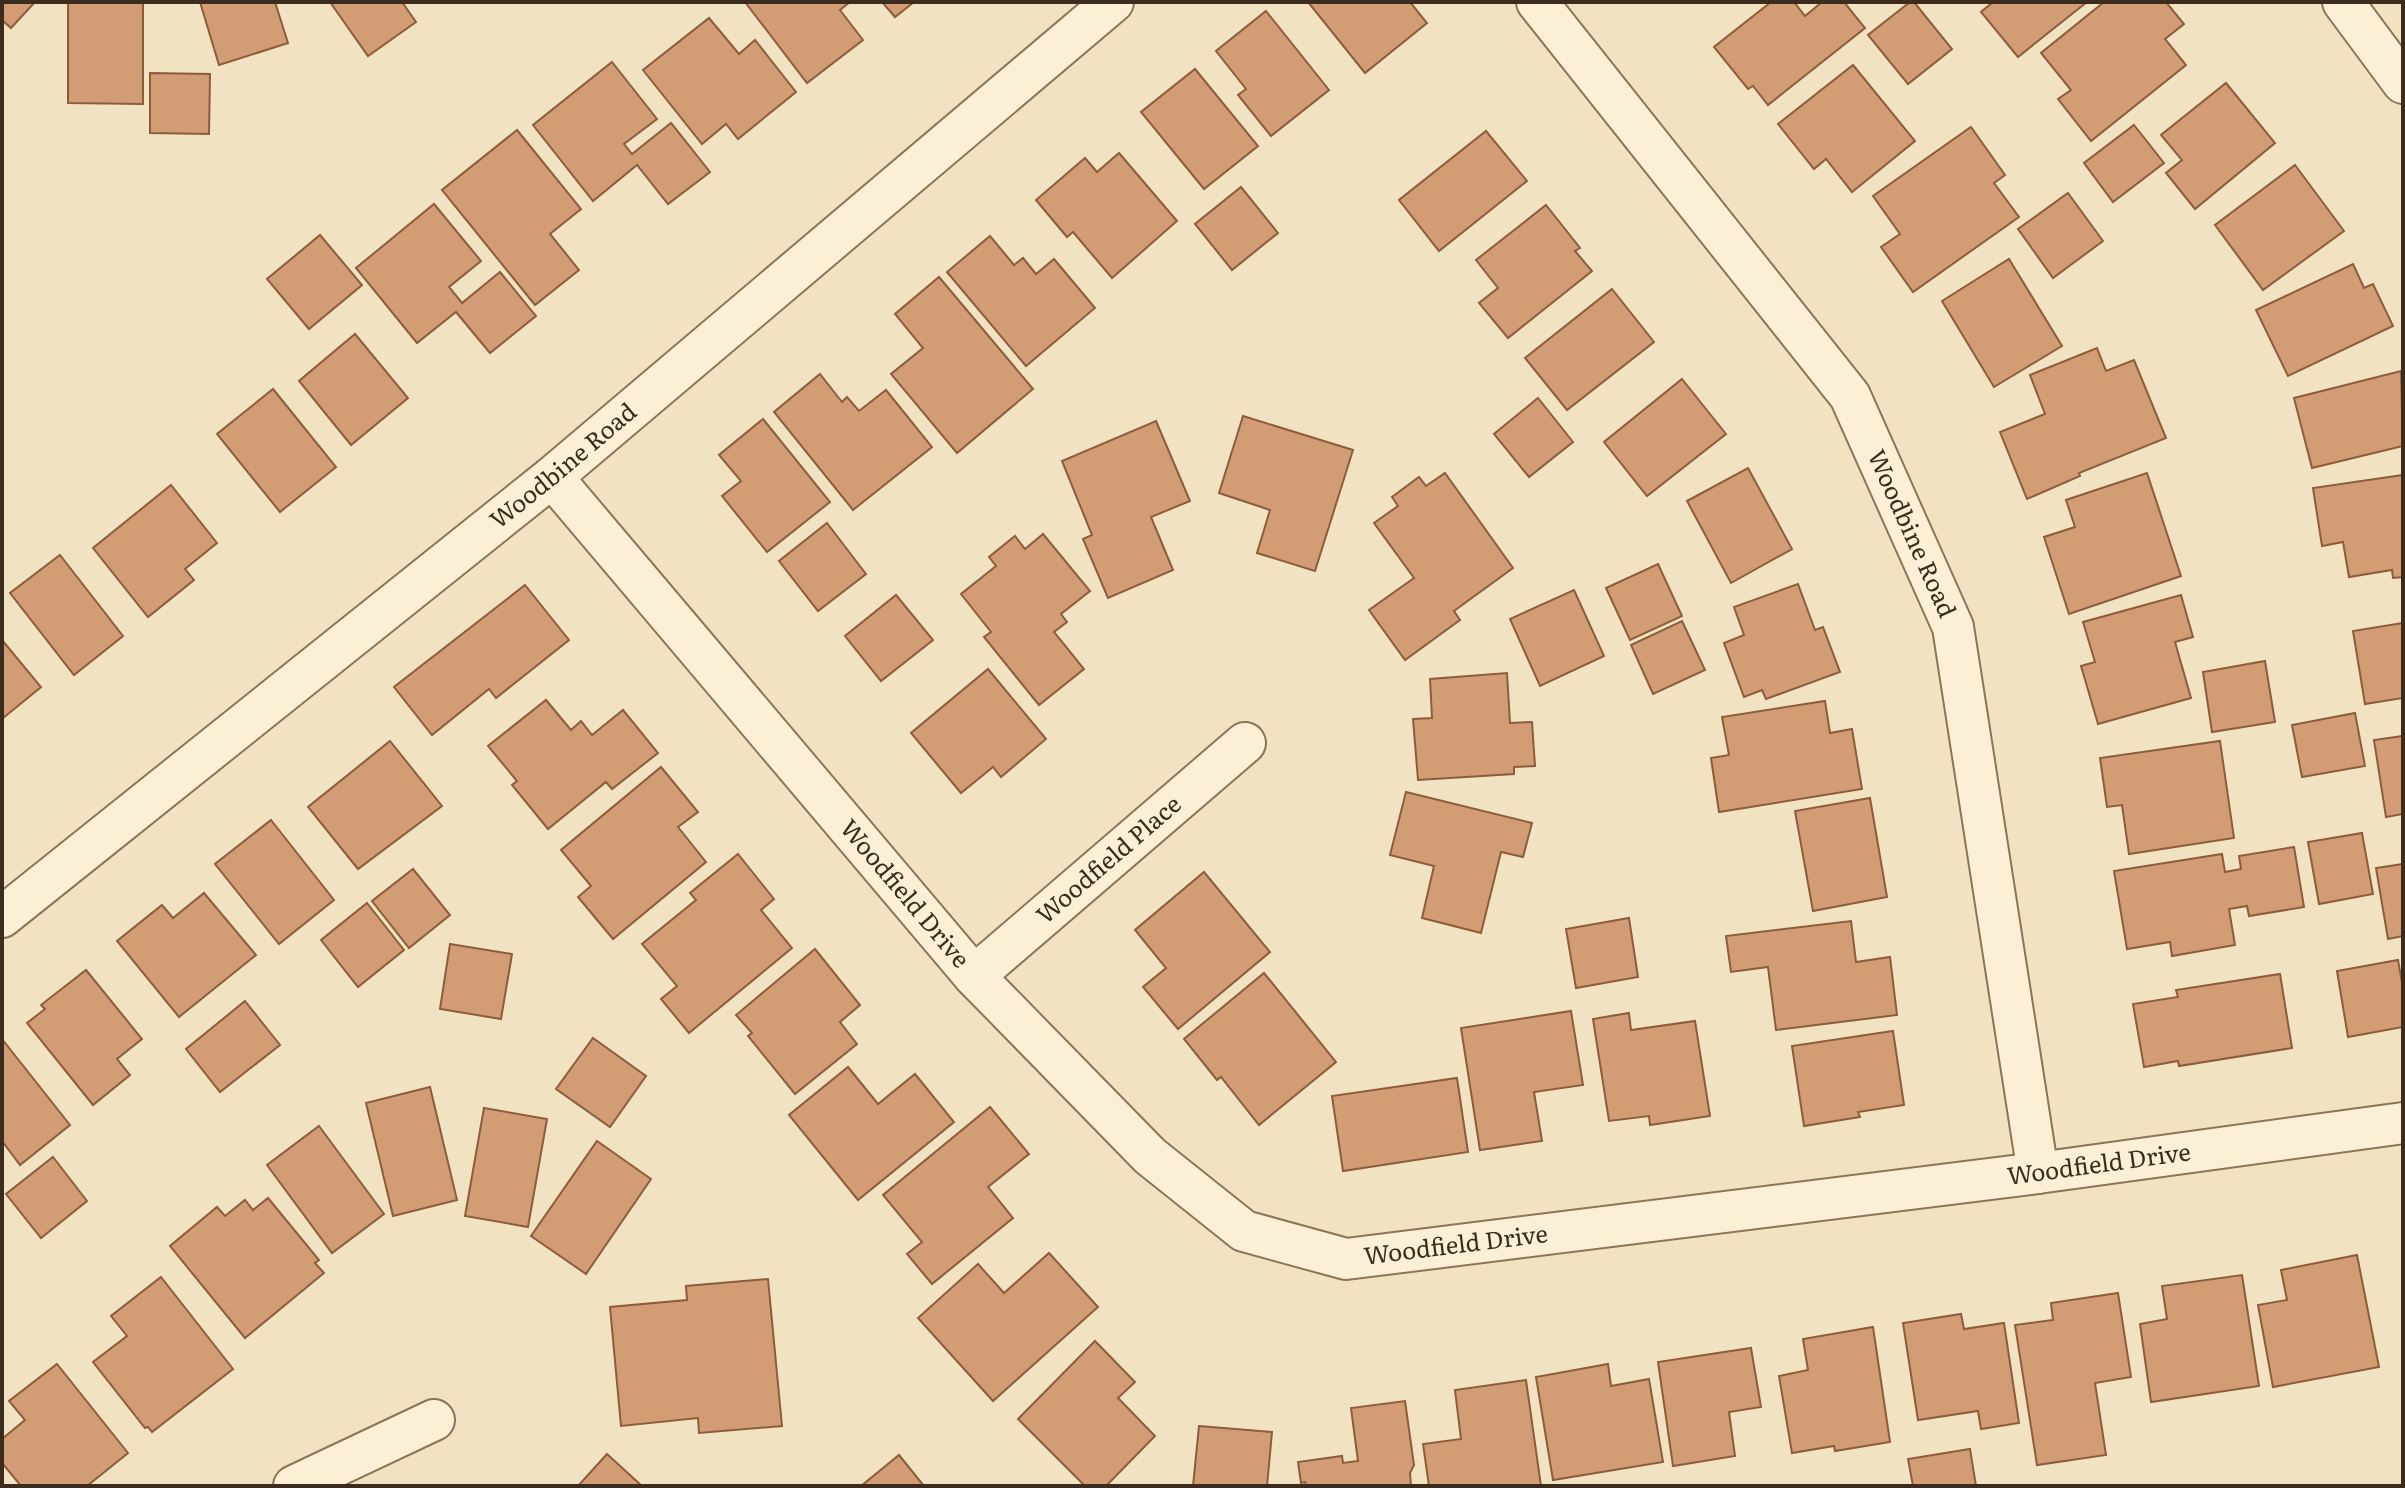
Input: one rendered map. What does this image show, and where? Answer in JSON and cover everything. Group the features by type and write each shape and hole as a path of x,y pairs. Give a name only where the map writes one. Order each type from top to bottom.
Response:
{"street":[{"name":"Woodbine Road","path":"2,917 552,477 1113,2"},
{"name":"Woodbine Road","path":"1537,2 1850,396 1953,627 2038,1173"},
{"path":"2343,2 2403,83"},
{"name":"Woodfield Drive","path":"552,477 974,976 1150,1156 1244,1231 1346,1259 2038,1173 2403,1123"},
{"name":"Woodfield Place","path":"974,976 1245,743"},
{"path":"294,1486 434,1420"}],"building":[{"path":"2,2 35,2 11,28 2,20"},
{"path":"68,2 143,2 143,104 68,103"},
{"path":"200,2 275,2 288,43 219,65"},
{"path":"330,2 402,2 416,22 368,56"},
{"path":"745,2 850,2 840,10 863,40 807,83"},
{"path":"882,2 914,2 895,17"},
{"path":"1308,2 1410,2 1427,23 1365,73"},
{"path":"1771,2 1794,2 1805,16 1822,2 1844,2 1865,28 1768,105 1753,86 1748,89 1714,47"},
{"path":"1914,2 1952,49 1908,84 1868,35"},
{"path":"1993,2 2087,2 2018,57 1981,12"},
{"path":"2104,2 2166,2 2184,24 2165,39 2186,65 2091,141 2058,99 2071,90 2041,53"},
{"path":"1266,11 1329,90 1271,136 1238,95 1246,89 1216,51"},
{"path":"709,18 739,54 755,40 796,92 738,139 726,124 702,144 643,70"},
{"path":"612,62 657,119 624,144 632,154 671,123 710,172 668,204 637,165 593,201 533,125"},
{"path":"1853,65 1915,141 1852,192 1826,159 1814,169 1778,124"},
{"path":"1195,69 1258,146 1204,189 1141,112"},
{"path":"150,73 210,74 209,134 150,133"},
{"path":"2226,83 2275,143 2195,209 2166,173 2182,160 2161,135"},
{"path":"2134,125 2164,163 2113,202 2084,163"},
{"path":"1971,127 2005,175 1994,183 2019,217 1913,292 1881,247 1900,234 1873,196"},
{"path":"517,130 581,209 550,234 579,270 535,305 442,190"},
{"path":"1486,131 1527,181 1439,251 1399,200"},
{"path":"1119,153 1177,221 1112,278 1073,232 1067,237 1036,200 1085,158 1097,172"},
{"path":"2295,165 2344,231 2263,290 2215,225"},
{"path":"1241,187 1278,233 1232,270 1195,224"},
{"path":"2068,193 2103,241 2053,278 2018,229"},
{"path":"434,204 481,261 449,287 462,303 500,272 536,316 490,353 456,312 417,343 356,268"},
{"path":"1546,205 1580,248 1575,251 1592,271 1508,338 1479,303 1498,288 1476,260"},
{"path":"320,235 362,285 309,329 267,279"},
{"path":"990,236 1014,265 1023,258 1036,274 1054,259 1095,308 1026,366 947,272"},
{"path":"2009,259 2062,346 1994,387 1942,301"},
{"path":"2353,264 2364,288 2373,284 2393,326 2288,376 2256,310"},
{"path":"939,277 1033,389 957,453 891,374 923,348 895,314"},
{"path":"1612,289 1654,342 1567,410 1525,358"},
{"path":"355,334 408,398 351,445 299,381"},
{"path":"2097,348 2106,371 2134,360 2166,438 2079,473 2080,476 2027,499 2000,432 2045,414 2030,375"},
{"path":"2401,371 2403,446 2312,468 2294,398"},
{"path":"820,374 842,402 847,397 859,411 886,390 932,447 853,510 774,412"},
{"path":"1682,379 1726,434 1647,496 1604,442"},
{"path":"273,389 336,467 280,512 217,434"},
{"path":"1538,398 1573,442 1529,477 1494,434"},
{"path":"1243,416 1353,450 1315,571 1257,553 1270,510 1219,493"},
{"path":"763,419 830,502 767,552 722,496 741,481 719,455"},
{"path":"1156,421 1190,501 1151,517 1173,570 1108,598 1083,539 1092,535 1062,461"},
{"path":"1748,468 1792,549 1731,583 1687,501"},
{"path":"1445,473 1513,568 1454,611 1460,620 1405,660 1369,610 1414,578 1374,523 1398,506 1392,497 1419,477 1426,486"},
{"path":"2147,473 2181,576 2069,614 2044,537 2075,527 2066,500"},
{"path":"2403,475 2403,577 2393,578 2392,570 2349,577 2343,542 2322,546 2313,488"},
{"path":"171,485 217,543 185,569 194,580 148,617 93,548"},
{"path":"827,523 866,574 818,611 779,561"},
{"path":"1043,534 1090,591 1061,614 1067,622 1054,632 1084,669 1039,705 984,637 991,632 961,594 996,566 989,557 1015,536 1025,549"},
{"path":"60,555 123,636 74,675 10,593"},
{"path":"1658,564 1682,616 1630,640 1606,588"},
{"path":"1798,584 1815,630 1823,627 1840,672 1766,699 1762,690 1744,697 1724,643 1744,635 1734,607"},
{"path":"525,585 569,640 496,698 489,689 432,735 394,687"},
{"path":"1574,590 1604,656 1540,686 1510,619"},
{"path":"896,595 933,640 881,681 845,636"},
{"path":"2181,595 2193,637 2175,642 2191,698 2098,724 2081,666 2095,662 2083,622"},
{"path":"1682,621 1705,670 1653,694 1631,645"},
{"path":"2403,623 2403,698 2365,704 2353,631"},
{"path":"2,640 41,687 2,719"},
{"path":"2265,661 2275,722 2212,732 2203,672"},
{"path":"988,669 1046,739 1001,777 993,767 961,793 911,733"},
{"path":"1507,673 1510,723 1532,722 1535,766 1514,767 1514,774 1418,780 1413,719 1432,718 1430,679"},
{"path":"546,700 571,730 581,721 592,735 623,710 658,753 612,789 606,782 548,829 512,785 517,781 488,746"},
{"path":"1825,701 1830,733 1852,729 1862,789 1719,812 1711,758 1729,755 1722,717"},
{"path":"2355,713 2365,766 2302,777 2292,725"},
{"path":"2403,736 2403,814 2386,817 2374,740"},
{"path":"390,741 442,806 358,869 308,807"},
{"path":"2220,741 2234,838 2129,854 2122,805 2107,807 2100,758"},
{"path":"661,767 698,812 678,827 706,862 613,939 578,897 591,886 561,850"},
{"path":"1406,792 1532,823 1523,857 1501,852 1481,933 1422,918 1434,866 1390,855"},
{"path":"1870,798 1887,897 1813,911 1795,811"},
{"path":"271,820 334,900 279,944 215,864"},
{"path":"2362,833 2373,894 2319,904 2308,842"},
{"path":"2294,847 2304,907 2249,916 2247,906 2229,909 2235,945 2172,956 2170,942 2127,949 2114,871 2222,854 2225,872 2241,869 2239,856"},
{"path":"738,854 774,899 761,910 792,948 689,1033 661,999 677,986 642,944 696,900 690,893"},
{"path":"2403,864 2403,936 2388,939 2376,868"},
{"path":"413,869 450,915 409,948 372,901"},
{"path":"1204,872 1270,952 1178,1029 1143,987 1166,968 1135,930"},
{"path":"204,893 256,955 179,1017 117,941 162,905 173,918"},
{"path":"367,903 404,950 358,987 321,940"},
{"path":"1629,918 1638,977 1576,988 1566,929"},
{"path":"1851,921 1856,962 1890,957 1897,1015 1776,1030 1768,967 1731,972 1726,936"},
{"path":"450,944 512,954 501,1019 440,1009"},
{"path":"815,949 860,1005 840,1022 857,1044 795,1094 748,1036 752,1033 736,1015"},
{"path":"2398,960 2403,988 2403,1027 2348,1037 2337,971"},
{"path":"86,970 142,1039 117,1059 130,1075 93,1105 27,1023 45,1009 41,1005"},
{"path":"1264,973 1336,1062 1259,1125 1221,1077 1217,1080 1184,1039"},
{"path":"2280,974 2292,1048 2179,1066 2178,1061 2144,1067 2133,1004 2178,997 2176,990"},
{"path":"245,1001 280,1045 220,1092 186,1049"},
{"path":"1571,1011 1583,1085 1534,1092 1542,1141 1480,1150 1461,1028"},
{"path":"1629,1013 1631,1030 1695,1021 1710,1116 1650,1125 1649,1116 1609,1121 1593,1019"},
{"path":"1893,1031 1904,1105 1858,1112 1860,1117 1804,1126 1792,1046"},
{"path":"593,1038 646,1076 610,1127 556,1089"},
{"path":"2,1039 70,1125 20,1165 2,1141"},
{"path":"848,1067 878,1104 915,1074 954,1122 858,1200 789,1115"},
{"path":"1457,1078 1468,1152 1343,1171 1332,1096"},
{"path":"430,1087 457,1200 393,1216 366,1103"},
{"path":"990,1107 1029,1154 988,1187 1013,1218 932,1284 907,1254 922,1242 883,1195"},
{"path":"484,1108 547,1119 528,1227 465,1216"},
{"path":"319,1126 384,1214 332,1253 267,1165"},
{"path":"597,1141 651,1179 586,1274 531,1236"},
{"path":"53,1157 87,1201 41,1238 6,1194"},
{"path":"268,1198 319,1260 315,1263 324,1273 245,1338 170,1246 217,1207 225,1216 245,1200 253,1210"},
{"path":"1049,1253 1098,1307 993,1401 918,1318 978,1264 1004,1293"},
{"path":"2357,1255 2379,1367 2273,1387 2258,1305 2287,1300 2281,1270"},
{"path":"2242,1275 2259,1386 2151,1402 2140,1324 2167,1319 2162,1286"},
{"path":"161,1277 233,1369 152,1432 145,1428 93,1362 127,1336 111,1316"},
{"path":"768,1279 782,1426 699,1433 698,1418 621,1426 610,1307 687,1300 686,1286"},
{"path":"2118,1293 2131,1377 2095,1383 2106,1455 2037,1465 2015,1325 2053,1320 2051,1303"},
{"path":"1961,1314 1964,1329 2004,1323 2019,1423 1981,1429 1978,1411 1918,1420 1903,1323"},
{"path":"1873,1327 1890,1442 1835,1451 1834,1446 1792,1453 1779,1376 1808,1370 1803,1339"},
{"path":"1095,1341 1135,1382 1118,1398 1155,1436 1106,1486 1085,1486 1018,1419"},
{"path":"1751,1348 1761,1407 1729,1412 1735,1456 1673,1466 1658,1362"},
{"path":"57,1364 128,1453 87,1486 21,1486 2,1463 2,1439 25,1420 9,1401"},
{"path":"1608,1364 1611,1386 1649,1379 1663,1462 1553,1480 1536,1377"},
{"path":"1526,1380 1541,1486 1429,1486 1423,1444 1461,1439 1455,1390"},
{"path":"1405,1401 1414,1465 1410,1473 1411,1486 1306,1486 1305,1482 1301,1483 1298,1462 1342,1456 1343,1463 1358,1461 1351,1408"},
{"path":"1199,1426 1272,1432 1267,1486 1193,1486"},
{"path":"1970,1449 1976,1486 1913,1486 1908,1459"},
{"path":"607,1454 642,1486 578,1486"},
{"path":"899,1455 924,1486 861,1486"}]}
